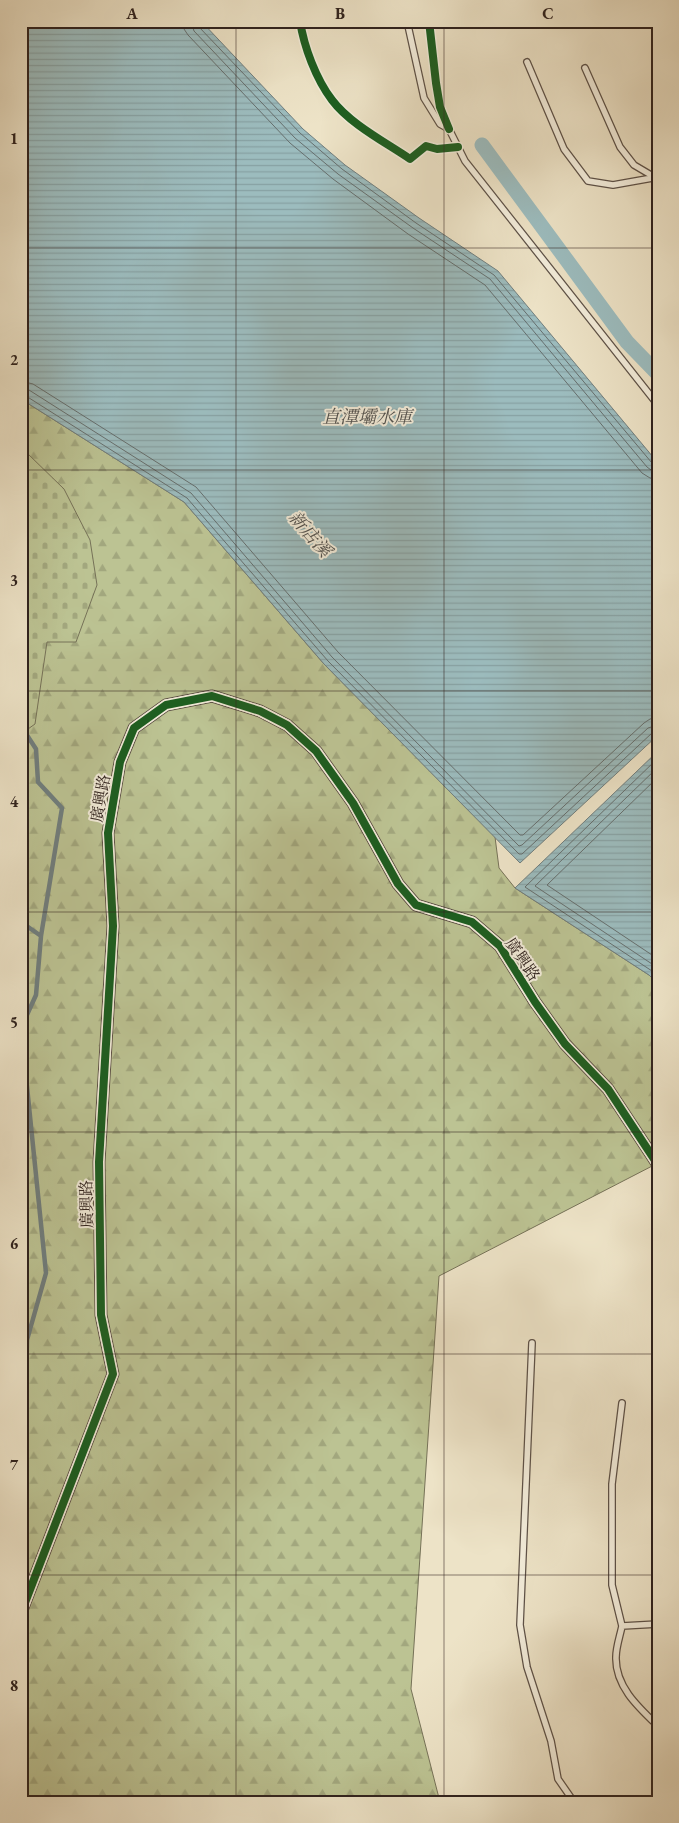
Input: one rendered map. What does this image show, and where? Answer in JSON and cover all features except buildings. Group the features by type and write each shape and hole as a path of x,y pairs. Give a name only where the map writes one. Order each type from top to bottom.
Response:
{"street":[{"name":"廣興路","path":"21,1613 113,1374 101,1315 99,1162 113,926 108,833 120,762 134,728 166,705 212,696 260,711 287,726 316,751 353,803 398,884 416,905 472,922 500,946 535,1002 560,1037 608,1089 658,1165"}],"lane":[{"path":"407,21 424,98 440,124 449,129 465,161 658,405"},
{"path":"527,62 564,149 588,181 613,185 657,177"},
{"path":"585,68 620,147 634,165 657,177"},
{"path":"532,1343 520,1625 527,1668 551,1741 558,1779 574,1802"},
{"path":"622,1403 612,1484 612,1586 622,1626 616,1657 619,1678 634,1704 658,1726"},
{"path":"622,1626 658,1624"}],"green space":[{"path":"21,399 184,502 324,664 495,837 499,868 515,888 649,975 658,984 658,1163 439,1276 411,1689 440,1802 21,1802"},
{"path":"26,452 64,489 90,540 97,585 76,642 47,642 35,724 21,734 21,455"}],"water":[{"name":"直潭壩水庫","path":"21,21 201,21 303,129 345,165 498,271 658,463 658,735 520,863 324,664 184,502 21,399"},
{"path":"658,751 658,984 649,975 515,888"}],"waterway":[{"path":"482,145 627,342 658,374"},
{"path":"21,726 36,749 38,782 62,808 41,936 36,995 21,1028 46,1273 27,1340 24,1505 21,1509"},
{"path":"21,922 41,936"}],"cycle path":[{"path":"300,21 308,52 326,92 339,109 358,125 410,159 426,146 437,149 458,147"},
{"path":"429,21 440,107 449,129"},
{"path":"21,1613 113,1374 101,1315 99,1162 113,926 108,833 120,762 134,728 166,705 212,696 260,711 287,725 316,751 353,803 398,884 416,905 472,922 500,946 535,1002 565,1044 608,1089 658,1165"}],"water label":[{"name":"新店溪","path":"310,534"}]}
